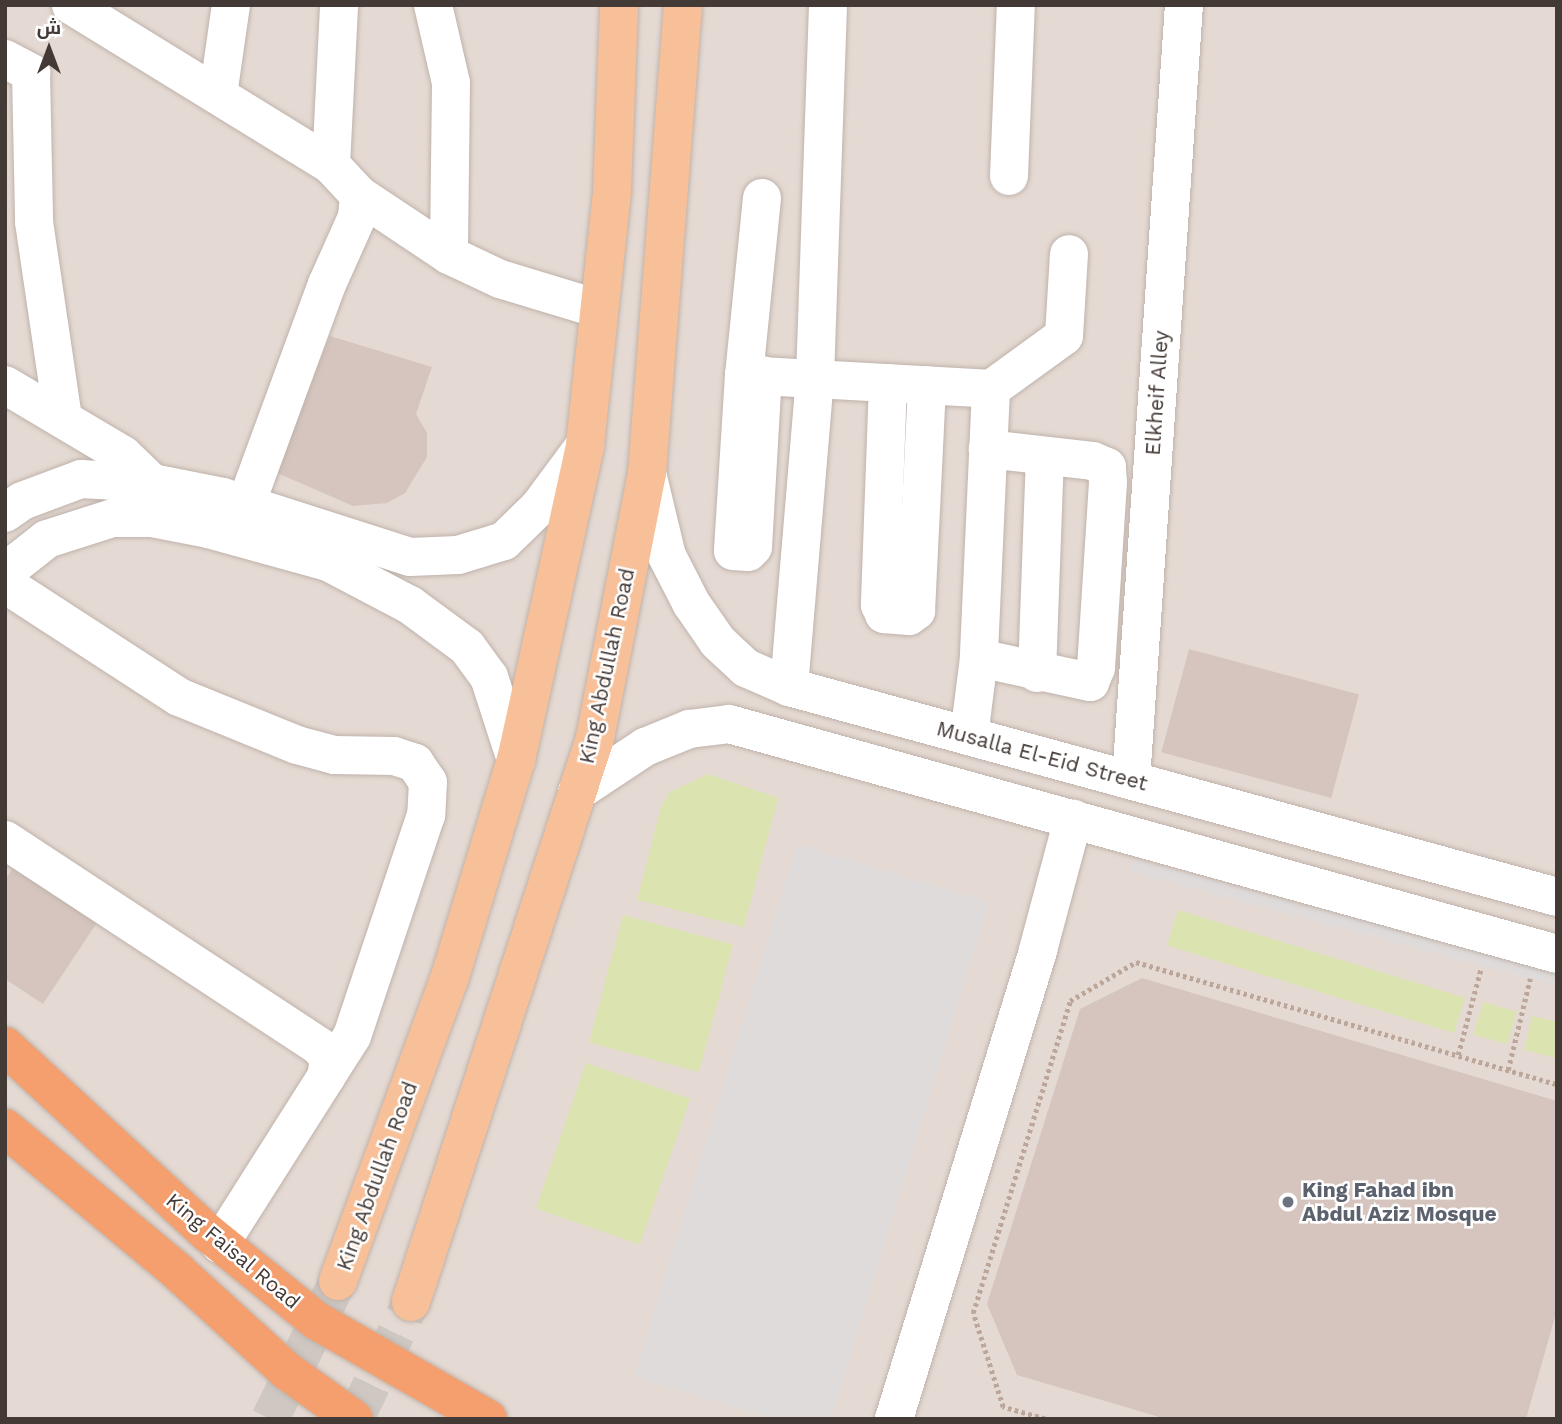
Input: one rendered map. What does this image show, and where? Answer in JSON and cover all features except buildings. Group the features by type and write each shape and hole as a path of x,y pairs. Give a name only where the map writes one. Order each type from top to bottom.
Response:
{"highway":[{"name":"King Faisal Road","path":"5,1046 220,1244 317,1321 488,1419"},
{"path":"5,1128 177,1271 286,1371 354,1419"}],"main road":[{"name":"King Abdullah Road","path":"338,1280 449,980 516,760 585,445 612,191 619,5"},
{"name":"King Abdullah Road","path":"411,1302 595,738 647,473 683,5"}],"street":[{"path":"218,96 231,5"},
{"path":"331,165 339,5"},
{"path":"433,5 451,83 449,255"},
{"path":"789,687 816,378 828,5"},
{"path":"1009,176 1016,5"},
{"path":"1165,5 1184,6"},
{"path":"74,6 331,165 359,195 449,255 500,279 599,309"},
{"name":"Elkheif Alley","path":"1130,780 1184,6"},
{"path":"5,59 31,73 34,222 63,419"},
{"path":"246,504 327,284 357,217 359,195"},
{"path":"762,198 753,375 991,389 1050,350 1064,336 1069,254"},
{"path":"5,240 39,257"},
{"path":"888,383 880,605 884,614 909,615 916,611 927,385"},
{"path":"5,385 123,455 152,483"},
{"path":"969,736 979,658 991,389"},
{"path":"5,513 22,500 81,479 152,483 246,504 411,557 458,555 503,541 539,507 585,445"},
{"path":"979,658 1037,673 1090,682 1096,668 1108,483 1107,467 988,449"},
{"path":"1037,673 1045,456"},
{"name":"Musalla El-Eid Street","path":"647,473 667,556 691,603 718,642 746,668 789,687 1557,897"},
{"path":"5,572 47,539 113,518 152,518 208,529 328,562 410,605 467,647 489,677 516,760"},
{"path":"5,584 179,697 297,745 335,755 394,756 415,764 428,782 426,815 352,1036 220,1244"},
{"path":"825,751 803,737 800,718 804,710 820,700 845,702"},
{"path":"577,792 645,747 689,729 729,724 1547,951"},
{"path":"894,1419 1034,963 1073,818"},
{"path":"5,840 320,1047 329,1059 326,1077"}],"path":[{"path":"1458,1055 1490,936"},
{"path":"1508,1070 1547,951"},
{"path":"1041,1418 1003,1407 972,1314 1070,1001 1136,962 1557,1084"}],"shaded area":[{"path":"5,5 1557,5 1557,1419 5,1419"},
{"path":"797,844 989,902 831,1419 774,1419 634,1377"},
{"path":"1133,859 1557,973 1554,985 1130,872"}],"green space":[{"path":"708,774 778,798 744,927 637,900 661,807 670,792"},
{"path":"1178,910 1465,998 1454,1033 1167,945"},
{"path":"623,915 733,945 699,1072 589,1043"},
{"path":"1483,1002 1517,1012 1507,1044 1474,1035"},
{"path":"1532,1016 1557,1022 1557,1058 1524,1050"},
{"path":"586,1063 690,1099 640,1244 536,1209"}],"tunnel":[{"path":"270,1419 338,1281"},
{"path":"355,1419 411,1302"}],"place":[{"name":"King Fahad ibn Abdul Aziz Mosque","path":"1288,1202"}]}
